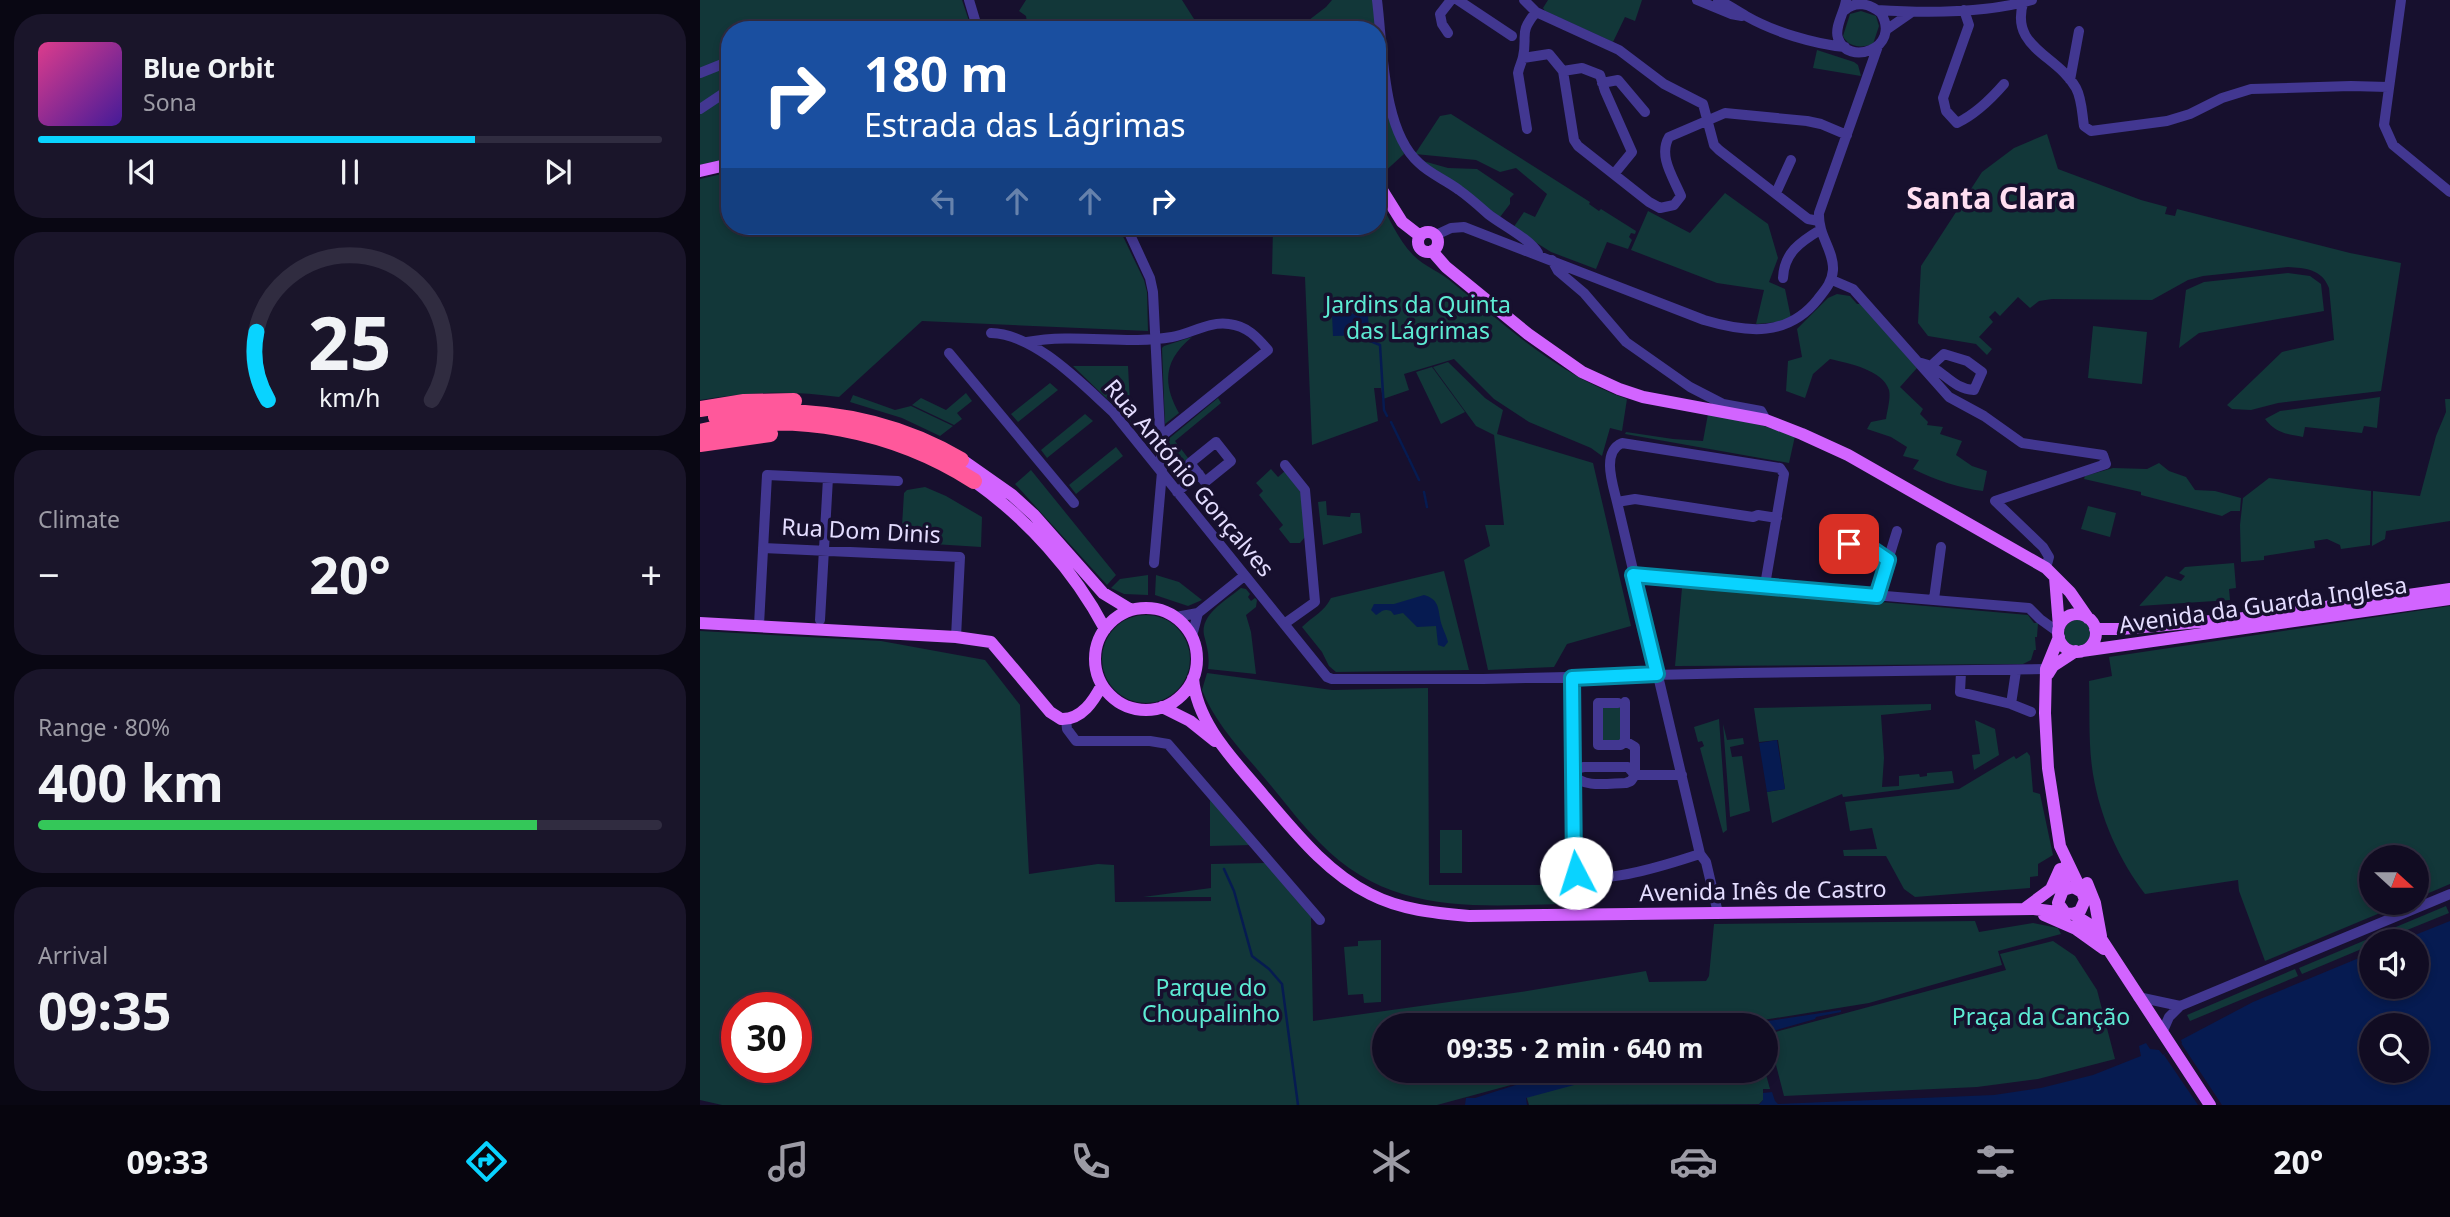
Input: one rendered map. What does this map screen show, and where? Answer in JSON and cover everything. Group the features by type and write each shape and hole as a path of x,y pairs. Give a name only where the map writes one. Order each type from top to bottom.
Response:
{"highway":[{"path":"700,409 770,400 834,405 900,422 937,447"},
{"path":"700,421 770,411 855,419 897,430 965,462"},
{"path":"700,432 770,423 830,427 876,436 916,450 943,462 974,481"},
{"path":"700,444 761,434 829,438 890,452 974,481"}],"main road":[{"path":"700,171 721,166"},
{"path":"1386,196 1402,222 1420,236"},
{"path":"1420,236 1429,232 1436,235 1438,244 1433,251"},
{"path":"1420,236 1420,248 1433,251"},
{"path":"1433,251 1446,267 1528,334 1582,372 1643,397 1766,420 1802,433 1849,455 2050,572 2070,592 2092,623 2094,640 2046,673"},
{"path":"965,462 1012,495 1049,531 1103,593 1131,610"},
{"path":"974,481 1005,505 1040,539 1076,582 1105,629"},
{"path":"2050,572 2059,632 2065,647 2079,651"},
{"name":"Avenida da Guarda Inglesa","path":"2092,623 2121,629 2256,617 2450,589"},
{"name":"Avenida da Guarda Inglesa","path":"2079,651 2450,599"},
{"path":"1141,608 1160,609 1176,617 1192,636 1197,664 1193,678 1181,696 1163,707 1142,710 1114,699 1102,685 1095,663 1095,652 1105,629 1116,617 1141,608"},
{"path":"2092,623 2083,615 2071,615 2062,622 2046,673 2048,768 2060,846 2060,867 2051,889 2029,909 2076,929 2110,953"},
{"path":"700,623 963,638 991,642 1050,712 1057,718 1066,720 1093,702 1102,685"},
{"name":"Avenida Inês de Castro","path":"1193,678 1195,696 1222,746"},
{"path":"1093,702 1114,699"},
{"name":"Avenida Inês de Castro","path":"1163,707 1190,721 1222,746 1328,866 1369,894 1416,911 1469,916 2029,909 2069,914"},
{"path":"2060,846 2084,898 2092,926 2210,1105"},
{"path":"2067,862 2059,907 2092,926"},
{"path":"2067,862 2084,877 2092,893 2102,940"},
{"path":"2060,894 2073,887 2084,898"},
{"name":"Avenida Inês de Castro","path":"2029,909 2060,894"},
{"path":"2069,914 2080,911 2084,898"}],"street":[{"path":"969,0 975,21"},
{"path":"1377,0 1379,21"},
{"path":"1448,33 1440,14 1451,0"},
{"path":"1458,0 1512,36"},
{"path":"1474,10 1481,0"},
{"path":"1524,0 1536,12 1619,50 1664,84 1703,104 1714,145 1808,219 1820,225"},
{"path":"1718,0 1733,6 1745,16"},
{"path":"2409,0 2400,6 2384,125 2393,145 2450,192"},
{"path":"1701,1 1780,31 1829,45 1860,53 1871,52 1878,47"},
{"path":"1877,10 1964,10 2026,1 2020,24 2024,36 2077,89 2084,126 2091,131 2167,121 2190,114 2222,97 2251,89 2388,87"},
{"path":"1845,47 1838,39 1837,31 1846,5 1861,2 1877,10 1884,18 1886,30"},
{"path":"1964,10 1969,25 1943,99 1946,111 1957,123 1994,97 2004,84"},
{"path":"1527,130 1518,73 1523,58 1523,34 1536,12"},
{"path":"1436,235 1464,226 1727,327 1780,327 1794,322 1816,302 1832,280 1832,259 1820,225 1823,198 1886,30 1912,12"},
{"path":"1816,40 1837,31"},
{"path":"2070,80 2079,31"},
{"path":"1860,53 1869,75"},
{"path":"1523,58 1549,54 1563,71 1574,140 1578,146 1656,206 1666,208 1679,201 1681,196 1663,153 1669,136 1725,113 1760,118 1786,117 1821,124 1847,135"},
{"path":"700,73 721,65"},
{"path":"1563,71 1582,68 1601,79 1618,80 1645,112"},
{"path":"1386,76 1389,101 1398,134 1408,152 1420,164 1459,189 1513,233 1534,245 1538,255"},
{"path":"1601,79 1632,152 1614,174"},
{"path":"700,109 721,95"},
{"path":"1776,193 1791,160"},
{"path":"1783,278 1783,265 1791,252 1820,225"},
{"path":"1130,235 1150,278 1153,292 1162,472 1154,563"},
{"path":"1552,260 1558,271 1584,293 1626,342 1690,387 1723,404 1761,411 1766,420"},
{"path":"1832,280 1853,289 1885,326 1926,364 1949,397 1984,416 2022,443 2103,455 2106,464 1995,501 2043,547 2049,557 2050,572"},
{"path":"1027,342 1051,338 1154,339 1173,337 1211,324 1228,323 1255,335 1268,350 1164,434"},
{"name":"Rua António Gonçalves","path":"991,333 1002,333 1027,342 1078,381 1112,412 1327,677 1572,678"},
{"path":"949,353 1074,503"},
{"path":"1717,913 1706,862 1700,854 1610,471 1615,446 1622,443 1780,468 1784,474 1765,586"},
{"path":"1284,465 1305,490 1315,602 1284,624"},
{"path":"1177,492 1199,474"},
{"path":"759,625 767,475 898,481"},
{"path":"820,620 828,478"},
{"path":"1617,502 1628,499 1776,518"},
{"path":"1877,596 1897,531"},
{"path":"1832,544 1866,545 1888,560"},
{"path":"1934,599 1941,547"},
{"name":"Rua Dom Dinis","path":"763,548 960,557 963,638"},
{"path":"1633,575 2029,608 2039,619 2059,632"},
{"path":"1176,617 1198,613 1244,576"},
{"path":"1192,636 1198,613"},
{"path":"2011,704 2016,671"},
{"path":"1700,854 1629,875 1585,877 1576,873 1572,678 1767,672 2046,673"},
{"path":"1961,672 1960,692 2011,704 2031,712"},
{"path":"1622,703 1625,741 1622,745 1598,745 1598,704 1622,703"},
{"path":"1066,720 1067,729 1076,741 1150,741 1168,744 1320,920"},
{"path":"1573,774 1577,781 1584,783 1631,781 1635,775 1635,747 1625,741"},
{"path":"1635,775 1682,775"},
{"path":"2162,1033 2169,1017 2180,1006 2450,894"},
{"path":"2138,997 2180,1006"}],"green space":[{"path":"700,0 962,0 969,21 721,21 721,160 700,165"},
{"path":"1026,0 1182,0 1195,21 1027,21 1026,16 1019,11"},
{"path":"1332,0 1374,0 1376,21 1308,21"},
{"path":"1548,0 1642,0 1635,21 1625,17 1613,42 1545,11 1543,8"},
{"path":"1861,11 1876,16 1879,26 1873,44 1852,45 1843,36 1850,14"},
{"path":"1817,50 1854,62 1858,65 1861,76 1813,68"},
{"path":"1386,72 1404,154 1386,170"},
{"path":"1451,114 1590,202 1589,204 1599,211 1601,209 1636,231 1629,237 1632,240 1628,249 1607,242 1596,269 1551,252 1513,228 1524,212 1535,217 1547,194 1516,168 1500,172 1476,160 1415,154 1440,116"},
{"path":"2047,134 2058,169 2167,207 2165,214 2175,216 2177,209 2350,253 2401,263 2381,391 2278,403 2251,410 2232,409 2227,405 2282,352 2334,340 2329,288 2317,273 2301,268 2203,276 2188,280 2152,300 2052,299 2039,301 2030,308 2018,297 2000,316 1995,311 1989,317 1993,322 1979,337 1992,349 1987,355 1976,344 1928,336 1918,323 1921,266 1982,172 2014,148"},
{"path":"1423,161 1448,168 1477,169 1514,194 1510,198 1510,204 1500,217"},
{"path":"721,174 721,235 1122,235 1144,280 1148,331 922,321 839,397 769,393 700,400 700,179"},
{"path":"1725,193 1768,224 1778,258 1769,282 1785,289 1791,318 1756,324 1764,290 1717,283 1631,250 1648,211 1690,233"},
{"name":"Jardins da Quinta das Lágrimas","path":"1386,213 1397,234 1418,259 1448,279 1557,364 1602,389 1627,399 1622,431 1610,428 1602,456 1591,448 1529,422 1494,399 1454,359 1404,374 1409,390 1383,399 1381,388 1374,388 1378,421 1312,445 1305,277 1272,274 1273,235 1386,235"},
{"path":"2288,273 2310,276 2321,284 2324,311 2199,333 2179,348 2186,290 2204,282"},
{"path":"1837,294 1850,296 1857,304 1861,304 1917,368 1900,387 1923,409 1920,414 1928,422 1927,425 1943,427 1940,434 1962,441 1956,455 1972,466 1987,471 1983,491 1947,483 1913,469 1919,460 1903,456 1907,447 1891,437 1867,429 1871,422 1886,419 1889,401 1889,390 1885,383 1872,372 1830,359 1813,374 1805,398 1786,391 1788,361 1802,357 1797,329 1828,298"},
{"path":"2093,326 2147,332 2142,384 2088,378"},
{"path":"1192,337 1171,363 1168,382 1179,413 1165,424 1162,348"},
{"path":"1448,362 1485,398 1503,410 1497,434 1593,463 1631,626 1567,644 1554,667 1488,670 1464,560 1490,546 1485,525 1504,525 1494,435 1476,426 1433,367"},
{"path":"1073,366 1128,366 1131,422"},
{"path":"1432,367 1465,412 1441,424 1416,372"},
{"path":"1050,383 1058,390 1018,422 1011,414"},
{"path":"966,393 972,401 957,413 962,419 954,425 912,405 921,398 946,410"},
{"path":"853,395 895,410 911,406 953,426 940,436 902,418 850,402"},
{"path":"2380,397 2377,428 2364,426 2362,433 2305,427 2303,437 2277,430 2265,419 2280,411"},
{"path":"1218,398 1221,403 1175,441 1188,458 1184,462 1194,475 1191,477 1166,446 1166,441"},
{"path":"2445,399 2450,399 2450,521 2386,531 2385,539 2372,546 2373,491 2420,496 2436,436 2446,412"},
{"path":"1085,414 1093,421 1047,458 1041,450"},
{"path":"1708,414 1795,436 1789,463 1625,434 1703,441"},
{"path":"1116,447 1123,456 1076,494 1069,485"},
{"path":"2159,463 2169,471 2186,477 2195,490 2215,491 2241,498 2240,511 2231,511 2222,516 2141,495 2141,492 2084,479 2085,476 2113,468 2147,469"},
{"path":"1271,469 1278,477 1285,471 1301,493 1305,537 1300,543 1290,543 1279,529 1283,525 1259,495 1263,491 1256,483"},
{"path":"1031,470 1116,575 1107,585 1015,484"},
{"path":"2269,478 2371,491 2370,545 2341,549 2340,545 2327,539 2314,541 2315,548 2264,556 2264,560 2241,562 2240,525 2243,498"},
{"path":"925,487 982,517 981,547 901,542 904,493"},
{"path":"1326,501 1327,515 1350,517 1351,513 1360,513 1362,533 1323,545 1318,502"},
{"path":"2088,506 2116,513 2110,537 2081,529"},
{"path":"2234,563 2236,588 2229,589 2230,600 2139,606 2166,576 2181,581 2185,576 2179,573 2185,567"},
{"path":"1444,571 1469,670 1336,672 1302,627 1322,610 1331,598"},
{"path":"1148,575 1148,595 1124,594 1111,588 1120,579"},
{"path":"1156,575 1179,582 1202,600 1188,606 1155,595"},
{"path":"1241,588 1250,594 1248,597 1251,601 1255,598 1257,600 1256,607 1246,615 1256,674 1208,669 1204,635 1206,620 1216,608"},
{"path":"1682,588 1779,593 2028,615 2034,623 2038,623 2036,650 2031,660 2023,664 1675,666"},
{"path":"2450,606 2450,884 2429,893 2429,845 2359,845 2359,915 2375,915 2265,961 2239,891 2238,880 2145,894 2112,837 2100,806 2093,774 2089,681 2112,676 2109,657"},
{"path":"1146,615 1163,619 1177,628 1186,642 1190,659 1186,676 1177,690 1163,699 1146,703 1129,699 1115,690 1106,676 1102,659 1106,642 1115,628 1129,619"},
{"path":"2077,620 2086,624 2090,633 2086,642 2077,646 2068,642 2064,633 2068,624"},
{"name":"Parque do Choupalinho","path":"700,631 881,641 985,660 1020,705 1029,874 1098,864 1114,865 1115,902 1211,901 1211,897 1143,897 1211,888 1211,864 1265,863 1311,917 1313,1021 1527,991 1646,971 1649,982 1706,981 1709,976 1714,924 1975,921 1979,932 2033,923 2058,928 2061,934 1998,951 2002,965 1869,1003 1778,1018 1778,1013 1372,1013 1372,1083 1518,1083 1437,1105 722,1105 700,1100"},
{"path":"1207,673 1332,690 1428,688 1429,885 1563,885 1564,904 1465,905 1433,901 1374,883 1346,866 1305,827 1222,726 1202,690"},
{"path":"1931,704 1931,710 1881,715 1884,758 1882,787 1899,786 1899,776 1919,774 1920,777 1927,776 1927,773 1952,771 1954,783 1843,797 1842,794 1772,823 1767,792 1785,789 1778,740 1759,742 1754,708"},
{"path":"1603,707 1620,707 1620,742 1603,742"},
{"path":"1719,719 1727,830 1723,833 1700,748 1704,746 1702,741 1698,742 1694,727"},
{"path":"1975,720 1995,729 1999,755 1974,770 1972,755 1980,754"},
{"path":"1723,724 1727,740 1743,738 1744,744 1730,747 1732,757 1742,756 1750,811 1730,817"},
{"path":"2027,752 2030,756 2033,792 2040,794 2053,855 2038,864 2038,876 2030,877 2030,888 1915,897 1904,889 1886,856 1844,856 1843,850 1877,849 1872,828 1850,831 1845,802 1959,789 2014,756 2016,759"},
{"path":"1210,798 1252,845 1210,846"},
{"path":"1440,830 1462,830 1462,873 1440,873"},
{"path":"2446,906 2449,913 2410,929 2391,929 2429,915"},
{"path":"1381,940 1381,1002 1364,1003 1363,994 1348,995 1344,947 1358,946 1358,941"},
{"name":"Praça da Canção","path":"2053,941 2075,956 2097,990 2115,1059 2038,1079 1977,1087 1784,1096 1778,1073 1778,1031 2006,970 2000,954"},
{"path":"2359,943 2359,950 2302,974 2299,968"},
{"path":"2295,969 2298,976 2190,1021 2187,1015"},
{"path":"1522,1083 1768,1083 1770,1089 1763,1089 1763,1100 1759,1104 1529,1105"}],"water":[{"path":"1368,313 1369,335 1333,336 1332,314"},
{"path":"1424,595 1432,598 1437,606 1448,642 1444,647 1438,645 1436,626 1417,627 1403,613 1394,615 1386,610 1376,615 1371,610 1374,604 1394,604"},
{"path":"1777,740 1785,789 1767,792 1759,743"},
{"path":"2450,921 2450,1105 1759,1105 1763,1100 1763,1093 1772,1092 1778,1104 1994,1095 2041,1088 2093,1075 2141,1056 2139,1046 2146,1043 2150,1049 2159,1050 2163,1055 2182,1043 2181,1040 2253,1002 2359,958 2359,999 2429,999 2429,929"},
{"path":"1841,1010 1778,1030 1778,1020"},
{"path":"1522,1083 1582,1083 1526,1098 1527,1105 1465,1105 1466,1098 1475,1098"}],"pier":[{"path":"2181,1043 2222,1105 2198,1105 2164,1055"}],"waterway":[{"path":"1363,335 1363,338 1380,345 1384,410 1387,416"},
{"path":"1391,422 1408,457"},
{"path":"1409,459 1419,480"},
{"path":"1424,492 1427,507"},
{"path":"1224,869 1234,891 1252,956 1282,984 1298,1105"}],"district":[{"name":"Santa Clara","path":"1991,199"}],"route":[{"path":"1576,873 1572,678 1657,674 1633,575 1877,596 1888,560 1866,545 1849,544"}]}
